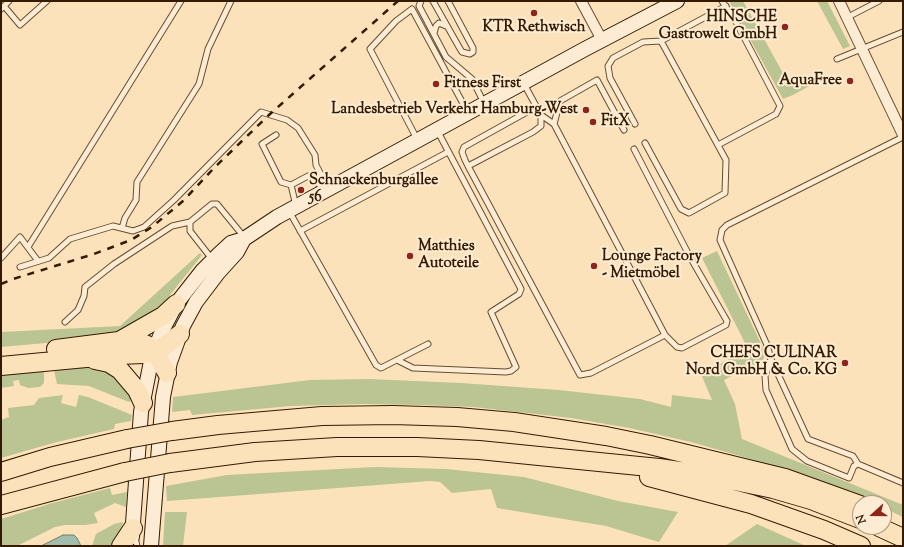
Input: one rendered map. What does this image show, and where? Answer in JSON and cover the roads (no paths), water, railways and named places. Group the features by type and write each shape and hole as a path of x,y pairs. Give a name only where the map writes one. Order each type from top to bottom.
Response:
{"highway":[{"path":"120,340 163,316 176,304"},
{"path":"1,366 144,354 164,347 180,334"},
{"path":"1,354 102,344 120,340 133,340 143,343 154,351 167,373"},
{"path":"86,358 109,363 120,370 137,390 142,403"},
{"path":"1,472 50,457 127,439 218,424 322,416 401,415 457,417 514,422 606,436 650,445 785,478 852,502"},
{"path":"1,505 125,472 170,463 255,452 352,447 417,447 479,450 660,468 746,483 812,500 852,516"},
{"path":"548,457 655,478 751,504 817,527 861,546"},
{"path":"892,519 903,524"},
{"path":"892,533 903,538"},
{"path":"121,546 132,537"}],"main road":[{"path":"132,537 142,403 154,351 176,304 213,260 231,243 245,238 292,209 676,1"},
{"path":"151,546 162,412 167,373 180,334 196,302 218,273 237,252 245,238"}],"street":[{"path":"581,1 602,40"},
{"path":"840,1 903,136"}],"lane":[{"path":"9,1 2,8 20,25 47,1"},
{"path":"28,247 181,1"},
{"path":"122,228 125,218 136,200 137,182 199,84 208,49 231,1"},
{"path":"421,1 419,6 446,57 472,79 484,104"},
{"path":"433,1 462,52 470,54 473,52 473,48 448,1"},
{"path":"718,145 776,114 780,106 722,1"},
{"path":"848,17 879,1"},
{"path":"635,124 610,78 608,66 613,58 642,42 661,41 726,6"},
{"path":"418,140 370,49 396,21 412,9 468,113"},
{"path":"434,34 436,26 439,23 443,23 448,28"},
{"path":"837,59 903,32"},
{"path":"645,143 681,209 689,213 725,193 726,160 661,41"},
{"path":"554,124 560,101 597,80 624,130"},
{"path":"524,83 541,115 554,124 664,335 677,348 682,348 728,324 690,257 634,149"},
{"path":"536,107 464,147 462,152 577,371 580,374 586,375 664,335"},
{"path":"20,268 49,258 70,239 113,226 133,231 144,228 174,200 261,112 287,120 298,128 314,155 316,165 328,190"},
{"path":"468,166 537,129 541,126 541,115"},
{"path":"397,360 413,368 506,372 511,371 516,367 491,312 519,294 521,289 437,130"},
{"path":"276,136 262,144 281,182 291,185 308,176 328,190"},
{"path":"903,136 764,205 727,226 722,230 720,237 720,244 768,345 771,359 808,439 853,456 858,464 903,483"},
{"path":"300,231 448,152"},
{"path":"291,185 292,209 300,231 376,365 381,368 428,344"},
{"path":"65,322 78,310 84,296 85,287 114,264 172,226 190,222 212,204 217,204 245,238"},
{"path":"190,222 190,231 213,260"},
{"path":"1,258 20,237 38,261"},
{"path":"771,359 765,376 766,390 792,449 807,461 849,478 854,466 858,464"},
{"path":"132,537 137,546"}],"railway":[{"path":"1,284 94,254 131,240 152,227 183,201 214,168 270,114 398,1"}],"place":[{"name":"KTR Rethwisch","path":"534,13"},
{"name":"HINSCHE Gastrowelt GmbH","path":"785,27"},
{"name":"AquaFree","path":"850,81"},
{"name":"Fitness First","path":"436,84"},
{"name":"Landesbetrieb Verkehr Hamburg-West","path":"586,110"},
{"name":"FitX","path":"593,122"},
{"name":"Schnackenburgallee 56","path":"301,190"},
{"name":"Matthies Autoteile","path":"410,256"},
{"name":"Lounge Factory - Mietmöbel","path":"594,266"},
{"name":"CHEFS CULINAR Nord GmbH & Co. KG","path":"845,363"}]}
